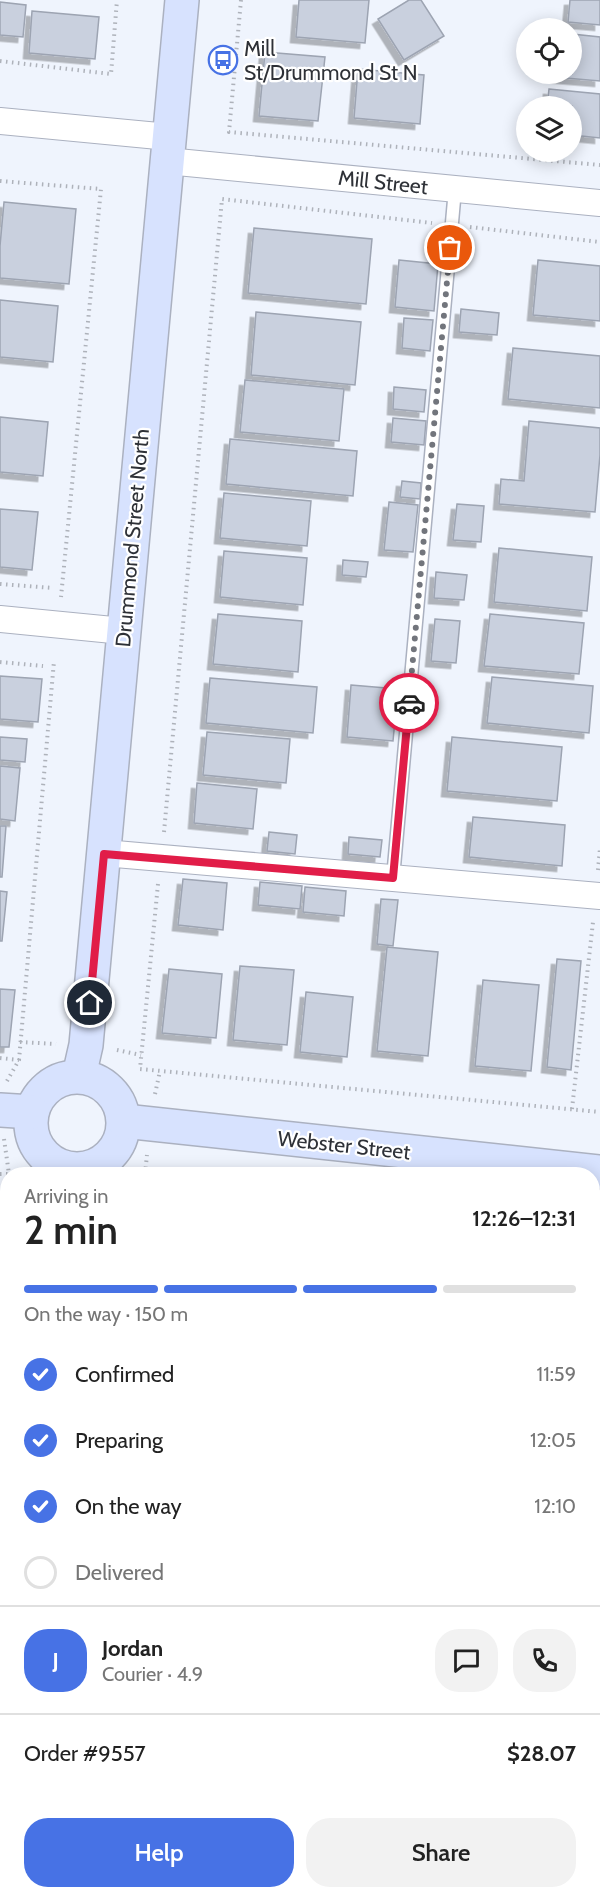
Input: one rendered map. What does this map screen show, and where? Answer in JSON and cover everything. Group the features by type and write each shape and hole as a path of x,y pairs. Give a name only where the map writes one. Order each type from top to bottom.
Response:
{"main road":[{"name":"Drummond Street North","path":"79,1076 86,1045 182,0"},
{"path":"62,1167 45,1155 35,1143 31,1128 32,1112 38,1098 49,1086 63,1078 79,1076 96,1080 110,1090 120,1104 124,1121 120,1141 109,1156 92,1167"},
{"path":"0,1110 32,1112"},
{"name":"Webster Street","path":"124,1121 553,1167"}],"street":[{"name":"Mill Street","path":"0,121 168,149 455,189 600,203"},
{"path":"0,619 123,631"},
{"path":"104,854 598,896"}],"lane":[{"path":"393,878 455,189"}],"path":[{"path":"0,61 111,74 117,0"},
{"path":"241,0 229,132 600,165"},
{"path":"0,181 101,189 60,598"},
{"path":"600,242 222,199 140,1069 600,1112"},
{"path":"0,584 53,588"},
{"path":"0,1058 19,1060 54,661"},
{"path":"0,662 43,666"},
{"path":"572,1109 598,896"}],"building":[{"path":"299,0 369,0 365,43 296,37"},
{"path":"409,0 421,0 444,36 404,60 378,19"},
{"path":"570,0 600,0 600,25 582,23 582,18 568,18"},
{"path":"0,2 26,5 23,37 0,35"},
{"path":"32,11 99,17 95,59 29,53"},
{"path":"582,35 600,37 600,81 582,79"},
{"path":"265,52 325,57 318,121 259,116"},
{"path":"358,69 424,75 420,124 354,118"},
{"path":"549,89 600,94 600,138 582,136 582,96 548,96"},
{"path":"4,202 76,209 69,284 0,278"},
{"path":"254,228 372,239 366,304 248,293"},
{"path":"399,260 438,264 434,311 395,307"},
{"path":"538,260 600,266 600,321 533,315"},
{"path":"0,300 58,306 53,362 0,357"},
{"path":"461,309 499,313 497,335 459,332"},
{"path":"256,312 361,322 355,385 251,375"},
{"path":"404,318 433,320 430,351 402,348"},
{"path":"513,348 600,356 600,408 508,399"},
{"path":"245,380 344,389 339,441 240,432"},
{"path":"394,387 426,390 424,412 393,409"},
{"path":"0,417 48,422 43,476 0,472"},
{"path":"393,418 426,421 424,445 391,442"},
{"path":"529,421 600,428 595,512 499,504 501,479 524,481"},
{"path":"230,439 357,451 353,496 226,484"},
{"path":"402,481 421,483 420,499 400,497"},
{"path":"224,493 311,501 307,546 220,538"},
{"path":"389,502 418,505 413,552 384,550"},
{"path":"457,504 484,506 481,542 453,540"},
{"path":"0,509 38,512 32,570 0,567"},
{"path":"499,548 592,557 587,611 494,602"},
{"path":"224,551 307,558 303,605 220,597"},
{"path":"343,560 368,562 366,577 342,575"},
{"path":"436,572 467,575 464,600 434,598"},
{"path":"218,614 302,621 298,672 213,664"},
{"path":"490,614 584,623 579,674 484,666"},
{"path":"435,619 460,621 456,663 431,661"},
{"path":"0,676 42,679 38,722 0,719"},
{"path":"492,677 593,686 589,733 487,723"},
{"path":"210,678 317,687 313,733 206,723"},
{"path":"351,685 398,689 393,741 347,737"},
{"path":"207,732 290,739 286,783 203,775"},
{"path":"0,737 27,739 25,762 0,760"},
{"path":"452,737 562,747 557,801 447,791"},
{"path":"0,766 20,768 15,821 0,819"},
{"path":"197,783 257,789 253,829 194,823"},
{"path":"473,817 565,825 562,866 469,857"},
{"path":"0,826 6,826 2,877 0,877"},
{"path":"269,832 297,835 295,854 267,851"},
{"path":"349,837 382,840 380,857 348,854"},
{"path":"183,879 227,883 223,930 178,925"},
{"path":"260,882 302,886 300,909 258,905"},
{"path":"305,887 346,891 344,916 303,912"},
{"path":"0,891 7,892 2,941 0,941"},
{"path":"381,899 398,900 393,946 377,944"},
{"path":"387,947 438,952 428,1056 377,1051"},
{"path":"557,959 581,961 571,1070 547,1067"},
{"path":"240,966 294,970 287,1045 233,1040"},
{"path":"169,969 222,974 216,1038 162,1033"},
{"path":"483,980 539,985 531,1071 475,1066"},
{"path":"0,989 15,990 9,1047 0,1047"},
{"path":"306,992 353,997 347,1057 300,1052"}],"way so far":[{"path":"409,703 450,248"}],"place":[{"name":"Mill St/Drummond St N","path":"223,60"}],"route":[{"path":"90,1003 104,854 393,878 409,703"}]}
